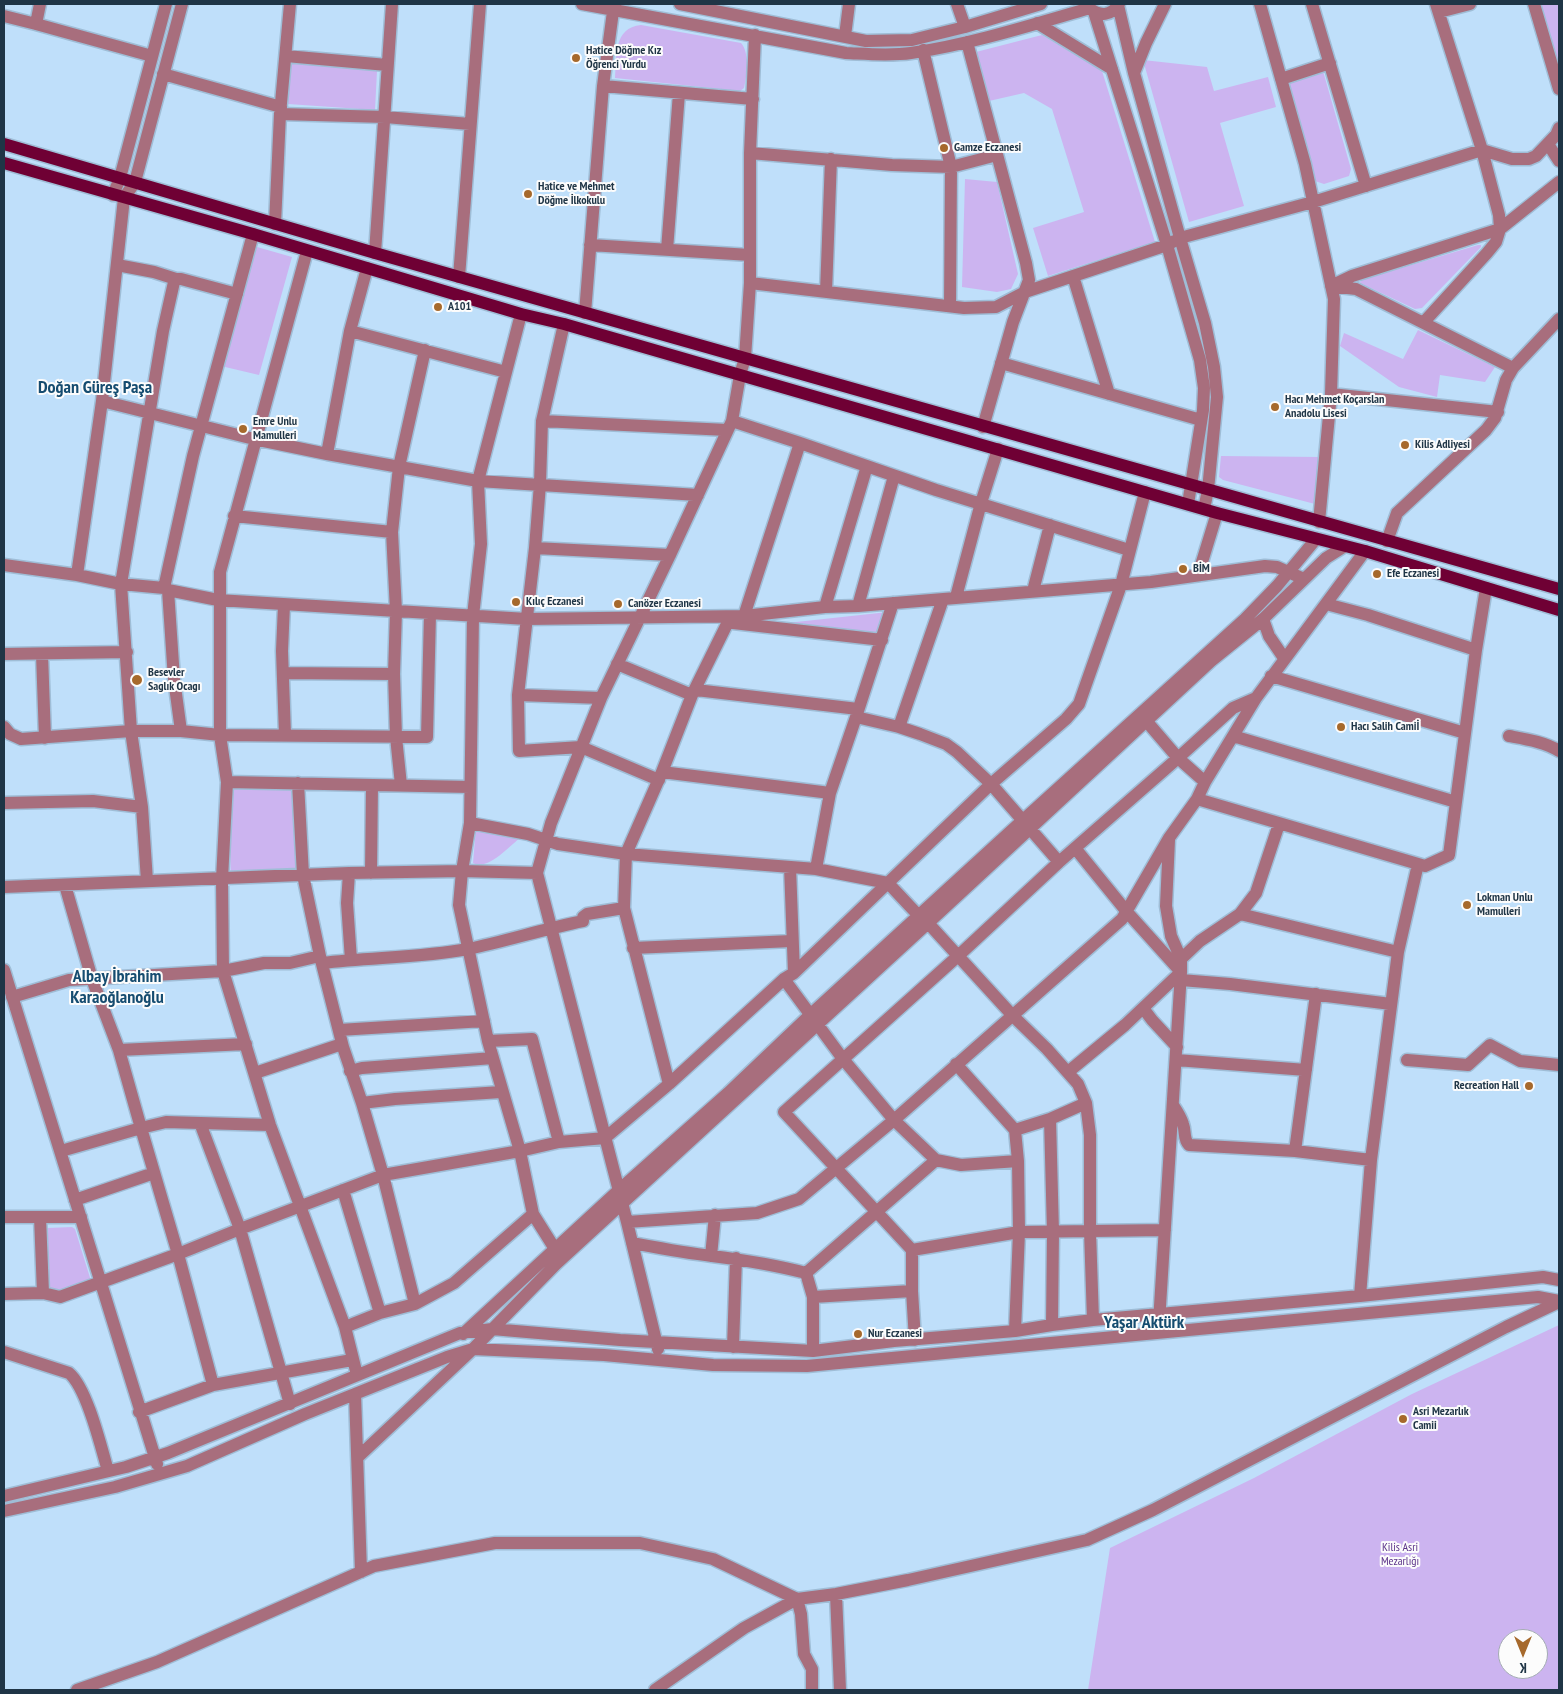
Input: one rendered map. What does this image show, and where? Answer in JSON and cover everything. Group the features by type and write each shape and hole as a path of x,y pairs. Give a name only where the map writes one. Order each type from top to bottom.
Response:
{"main road":[{"path":"4,144 375,253 1559,590"},
{"path":"4,163 253,234 521,314 564,324 1217,513 1364,551 1559,610"}],"street":[{"path":"36,24 40,4"},
{"path":"77,574 102,401 117,265 120,178 166,4"},
{"path":"119,197 134,182 182,4"},
{"path":"274,224 280,111 290,4"},
{"path":"375,253 392,4"},
{"path":"459,277 480,4"},
{"path":"582,4 614,7 846,53 882,55 967,42 1090,8"},
{"path":"680,4 729,8 866,41 912,40 965,28 1041,4"},
{"path":"845,36 849,4"},
{"path":"957,4 965,28"},
{"path":"1134,73 1165,4"},
{"path":"1260,4 1305,164 1334,299 1330,394 1319,522"},
{"path":"1312,4 1366,186"},
{"path":"1424,322 1496,242 1500,229 1499,215 1482,150 1438,8 1470,4"},
{"path":"1534,4 1559,88"},
{"path":"1090,8 1098,14 1109,13 1119,5 1134,73 1205,322 1214,366 1217,397 1208,490 1204,509"},
{"path":"585,313 603,86 614,7"},
{"path":"1090,8 1112,69 1168,245 1200,360 1204,388 1188,504"},
{"path":"4,16 152,56"},
{"path":"1037,23 1112,69"},
{"path":"658,1359 657,1342 537,874 545,838 601,698 670,555 729,426 745,358 750,283 750,153 755,35"},
{"path":"967,42 1029,280 1013,322 983,427"},
{"path":"923,50 951,167 950,306"},
{"path":"286,56 387,65"},
{"path":"1281,79 1330,63"},
{"path":"163,74 280,111 470,124"},
{"path":"603,86 753,99"},
{"path":"667,250 679,93"},
{"path":"750,283 964,308 996,307 1026,292 1168,245 1180,238 1313,202 1482,150 1512,159 1529,159 1536,156 1548,144 1559,128"},
{"path":"1548,144 1559,161"},
{"path":"750,153 892,166 951,167 997,156"},
{"path":"826,292 830,159"},
{"path":"1331,286 1352,276 1500,229 1559,182"},
{"path":"181,731 166,589 201,427 253,234"},
{"path":"590,245 750,255"},
{"path":"307,251 254,439 220,572 218,600 220,735 227,782 222,879 223,971 270,1125 345,1327 357,1375"},
{"path":"117,265 154,272 237,294"},
{"path":"327,454 350,331 367,268"},
{"path":"1074,276 1109,394"},
{"path":"147,881 142,807 131,732 121,584 163,331 176,279"},
{"path":"1331,286 1356,289 1513,368"},
{"path":"521,314 478,481 481,544 473,616 470,823 462,871 459,905 488,1041 501,1092 520,1151 533,1214 555,1249"},
{"path":"1387,541 1397,512 1486,430 1498,412 1506,380 1513,368 1559,319"},
{"path":"564,324 542,421 535,548 518,695 519,751 581,747 661,776 830,793"},
{"path":"350,331 506,372"},
{"path":"401,785 396,737 394,674 396,611 392,532 399,467 425,350"},
{"path":"1002,363 1201,420"},
{"path":"1330,394 1498,412"},
{"path":"102,401 254,439 478,481 698,495"},
{"path":"542,421 729,426 800,443 894,476 1129,550"},
{"path":"744,616 800,443"},
{"path":"899,727 950,598 998,449"},
{"path":"825,607 867,466"},
{"path":"858,606 894,476"},
{"path":"4,1294 43,1293 60,1297 102,1283 383,1175 520,1151 559,1142 605,1138 670,1084 789,976 990,784 1066,719 1079,704 1121,585 1144,492"},
{"path":"1198,575 1217,513"},
{"path":"234,516 392,532"},
{"path":"1033,591 1050,524"},
{"path":"446,1357 464,1333 619,1190 814,1019 1143,718 1245,619 1289,573 1316,538"},
{"path":"1143,718 1263,619 1326,558 1345,546"},
{"path":"535,548 670,555"},
{"path":"627,1222 757,1213 799,1199 894,1120 1122,919 1169,838 1198,799 1205,782 1256,698 1364,551"},
{"path":"4,566 77,574 121,584 166,589 218,600 526,619 744,616 825,607 1121,585 1265,566 1277,568 1304,579"},
{"path":"1198,799 1425,866 1449,855 1486,588"},
{"path":"816,869 830,793 893,603"},
{"path":"1326,604 1368,615 1476,650"},
{"path":"284,605 283,673 286,735"},
{"path":"4,727 10,734 21,739 181,731 220,735 427,737 430,614"},
{"path":"670,1084 624,908 626,854 661,776 694,693 728,622 744,616"},
{"path":"1263,619 1268,636 1284,658"},
{"path":"728,622 882,640"},
{"path":"4,654 127,652"},
{"path":"42,654 45,738"},
{"path":"617,664 694,693 857,713 946,744 990,784 1059,862"},
{"path":"283,673 394,674"},
{"path":"1271,676 1465,733"},
{"path":"518,695 601,698"},
{"path":"915,1340 912,1250 784,1112 958,956 1059,862 1233,708 1256,698"},
{"path":"1143,718 1178,758 1205,782"},
{"path":"1233,736 1456,802"},
{"path":"1509,736 1528,739 1559,752"},
{"path":"227,782 470,787"},
{"path":"298,783 303,875 321,959 342,1044 383,1175 414,1304"},
{"path":"371,874 372,785"},
{"path":"4,803 93,801 142,807"},
{"path":"470,823 545,838 558,844 626,854 816,869 888,883 1013,1016 1048,1049 1078,1084 1086,1103 1090,1135 1090,1231 1093,1320"},
{"path":"1068,1072 1143,1008 1181,970 1200,941 1240,914 1256,893 1279,824"},
{"path":"1160,1332 1159,1315 1181,970 1171,936 1166,906 1169,838"},
{"path":"1075,848 1127,912 1181,970 1230,984 1391,1004"},
{"path":"1360,1296 1371,1160 1391,1004 1398,952 1418,864"},
{"path":"790,867 792,940 789,976 814,1019 843,1059 894,1120 936,1160 961,1165 1018,1161"},
{"path":"4,887 349,873 462,871 537,874"},
{"path":"349,873 347,903 351,960"},
{"path":"64,885 92,979 119,1050 178,1254 213,1385"},
{"path":"12,997 69,980 223,971 264,962 290,963 321,959 351,960 413,956 467,949 583,921 583,917 586,914 624,908"},
{"path":"1240,914 1398,952"},
{"path":"633,948 792,940"},
{"path":"4,970 102,1283 139,1412 161,1474"},
{"path":"1295,1151 1316,994"},
{"path":"1143,1008 1176,1053 1306,1070"},
{"path":"358,1457 472,1349 556,1264 622,1205 814,1019"},
{"path":"339,1030 484,1021"},
{"path":"488,1041 532,1039 559,1142"},
{"path":"119,1050 246,1044"},
{"path":"255,1073 342,1044"},
{"path":"1407,1060 1468,1065 1490,1045 1520,1060 1559,1065"},
{"path":"350,1071 362,1068 493,1058"},
{"path":"956,1064 1015,1130 1018,1161 1019,1232 1015,1331"},
{"path":"362,1103 501,1092"},
{"path":"1015,1130 1086,1103"},
{"path":"1173,1105 1182,1119 1185,1141 1189,1145 1295,1151 1371,1160"},
{"path":"1050,1118 1053,1232 1052,1325"},
{"path":"61,1152 166,1122 270,1125"},
{"path":"200,1122 240,1229 290,1404"},
{"path":"806,1273 936,1160"},
{"path":"75,1200 154,1173"},
{"path":"343,1190 380,1313"},
{"path":"345,1327 380,1313 414,1304 454,1283 533,1214"},
{"path":"711,1256 715,1215"},
{"path":"4,1217 81,1217"},
{"path":"40,1217 43,1293"},
{"path":"912,1250 1019,1232 1164,1230"},
{"path":"632,1243 771,1264 806,1273"},
{"path":"733,1347 736,1258"},
{"path":"806,1273 813,1297 813,1351"},
{"path":"4,1496 154,1458 464,1333 492,1329 657,1342 813,1351 1015,1331 1093,1320 1360,1296 1543,1277 1559,1280"},
{"path":"813,1297 912,1291"},
{"path":"4,1511 115,1487 187,1466 355,1394 446,1357 472,1349 658,1359 713,1365 807,1366 1538,1297 1559,1301"},
{"path":"655,1690 744,1628 797,1599 836,1594 1087,1540 1153,1510 1559,1301"},
{"path":"4,1352 69,1373 76,1379 86,1402 108,1471"},
{"path":"139,1412 213,1385 352,1360"},
{"path":"355,1394 361,1572"},
{"path":"77,1690 157,1662 374,1566 495,1543 640,1543 713,1559 797,1599 801,1614 804,1654 812,1669 812,1690"},
{"path":"836,1594 840,1690"}],"green space":[{"path":"1538,4 1559,4 1559,67"},
{"path":"641,25 741,43 747,58 744,88 740,91 615,78 618,44 621,37 625,31"},
{"path":"1042,35 1102,71 1155,242 1048,276 1033,228 1084,212 1052,109 1024,93 989,101 976,52"},
{"path":"1143,60 1207,67 1214,91 1268,77 1276,107 1220,123 1244,206 1189,222"},
{"path":"290,63 377,71 375,110 288,104"},
{"path":"1323,71 1351,169 1349,176 1324,184 1315,181 1288,81"},
{"path":"965,179 997,182 1018,274 1011,289 997,292 962,287"},
{"path":"1481,245 1481,247 1422,308 1415,309 1360,283 1361,280"},
{"path":"257,247 292,257 259,375 221,366"},
{"path":"1418,330 1495,367 1485,382 1440,375 1437,397 1399,387 1340,346 1344,333 1403,359"},
{"path":"1221,456 1320,457 1315,504 1223,480 1219,477"},
{"path":"888,612 881,635 787,623"},
{"path":"228,786 291,787 299,878 231,881"},
{"path":"476,828 523,835 499,856 485,864 479,865 473,863"},
{"path":"72,1227 75,1229 91,1281 89,1285 49,1293 48,1228"},
{"name":"Kilis Asri Mezarlığı","path":"1559,1325 1559,1690 1088,1690 1110,1548 1254,1478 1412,1394"}],"place":[{"name":"Hatice Döğme Kız Öğrenci Yurdu","path":"576,58"},
{"name":"Gamze Eczanesi","path":"944,148"},
{"name":"Hatice ve Mehmet Döğme İlkokulu","path":"528,194"},
{"name":"A101","path":"438,307"},
{"name":"Hacı Mehmet Koçarslan Anadolu Lisesi","path":"1275,407"},
{"name":"Emre Unlu Mamulleri","path":"243,429"},
{"name":"Kilis Adliyesi","path":"1405,445"},
{"name":"BİM","path":"1183,569"},
{"name":"Efe Eczanesi","path":"1377,574"},
{"name":"Kılıç Eczanesi","path":"516,602"},
{"name":"Canözer Eczanesi","path":"618,604"},
{"name":"Besevler Saglık Ocagı","path":"137,680"},
{"name":"Hacı Salih Camiİ","path":"1341,727"},
{"name":"Lokman Unlu Mamulleri","path":"1467,905"},
{"name":"Recreation Hall","path":"1529,1086"},
{"name":"Nur Eczanesi","path":"858,1334"},
{"name":"Asri Mezarlık Camii","path":"1403,1419"}],"district":[{"name":"Doğan Güreş Paşa","path":"95,388"},
{"name":"Albay İbrahim Karaoğlanoğlu","path":"117,988"},
{"name":"Yaşar Aktürk","path":"1144,1323"}]}
